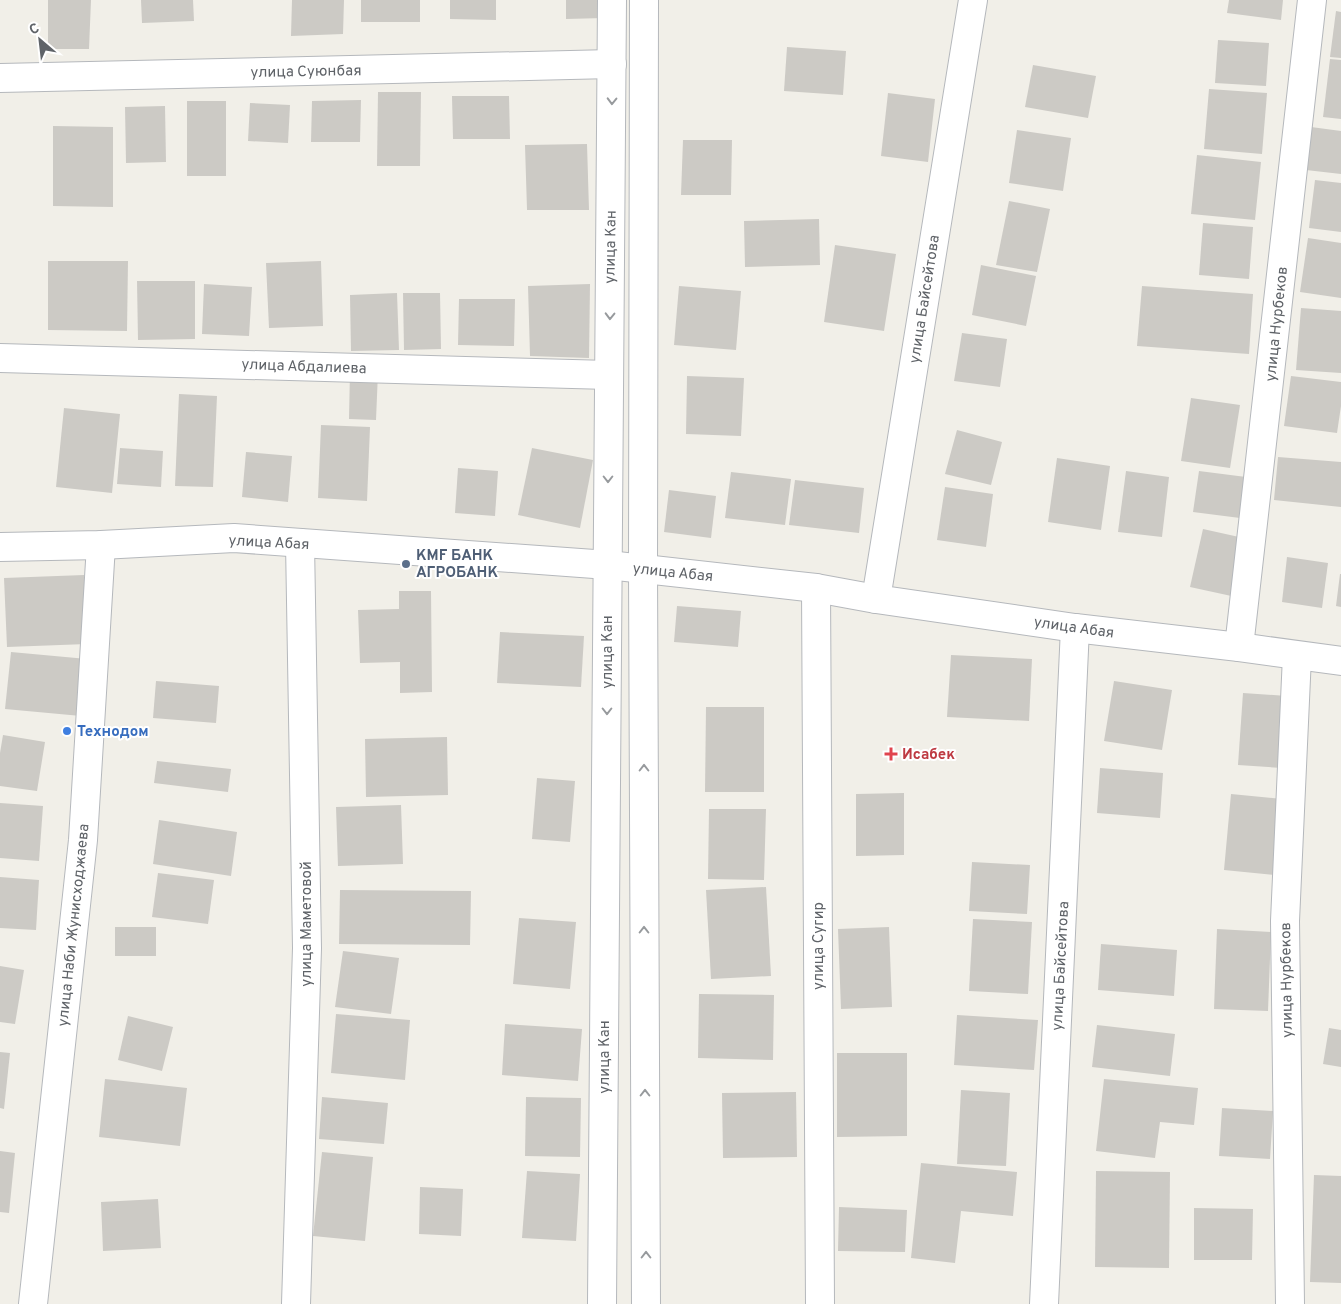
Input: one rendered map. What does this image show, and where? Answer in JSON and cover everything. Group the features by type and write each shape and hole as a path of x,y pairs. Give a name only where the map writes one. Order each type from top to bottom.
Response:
{"street":[{"name":"улица Кан","path":"602,1304 612,0"},
{"path":"644,0 643,568 646,1304"},
{"name":"улица Байсейтова","path":"876,599 973,0"},
{"name":"улица Нурбеков","path":"1239,647 1312,0"},
{"name":"улица Суюнбая","path":"0,78 612,64"},
{"name":"улица Абдалиева","path":"0,358 609,375"},
{"name":"улица Абая","path":"0,547 101,545 234,538 608,565 816,588 876,599 1075,628 1341,661"},
{"name":"улица Маметовой","path":"296,1304 307,948 300,543"},
{"name":"улица Наби Жунисходжаева","path":"32,1304 83,840 101,545"},
{"name":"улица Сугир","path":"816,588 820,1304"},
{"name":"улица Байсейтова","path":"1044,1304 1075,628"},
{"name":"улица Нурбеков","path":"1290,1304 1284,921 1297,656"}],"building":[{"path":"48,0 91,0 89,49 48,49"},
{"path":"141,0 193,0 194,21 142,23"},
{"path":"292,0 344,0 343,34 291,36"},
{"path":"361,0 420,0 420,22 361,22"},
{"path":"450,0 496,0 496,20 450,19"},
{"path":"566,0 604,0 604,18 566,19"},
{"path":"1229,0 1283,0 1281,20 1227,13"},
{"path":"1336,11 1341,12 1341,58 1330,57"},
{"path":"1218,40 1269,43 1266,86 1215,83"},
{"path":"787,47 846,51 843,95 784,91"},
{"path":"1330,59 1341,60 1341,119 1323,117"},
{"path":"1033,65 1096,76 1088,118 1025,107"},
{"path":"1209,89 1267,93 1262,154 1204,149"},
{"path":"378,92 421,92 420,166 377,166"},
{"path":"888,93 935,99 928,162 881,156"},
{"path":"452,96 509,96 510,139 453,139"},
{"path":"361,100 360,142 311,142 312,101"},
{"path":"187,101 226,101 226,176 187,176"},
{"path":"250,103 290,105 288,143 248,141"},
{"path":"165,106 166,162 126,163 125,107"},
{"path":"53,126 113,127 113,207 53,206"},
{"path":"1311,127 1341,131 1341,174 1306,170"},
{"path":"1017,130 1071,138 1063,191 1009,183"},
{"path":"683,140 732,140 731,195 681,195"},
{"path":"587,144 589,210 527,210 525,145"},
{"path":"1197,155 1261,162 1255,220 1191,214"},
{"path":"1315,180 1341,183 1341,232 1309,228"},
{"path":"1009,201 1050,209 1037,272 996,265"},
{"path":"819,219 820,265 745,267 744,221"},
{"path":"1203,223 1253,227 1249,279 1199,275"},
{"path":"1308,238 1341,243 1341,298 1300,292"},
{"path":"835,245 896,254 884,331 824,322"},
{"path":"48,261 128,261 127,331 48,330"},
{"path":"321,261 323,326 269,328 266,263"},
{"path":"981,265 1036,276 1026,326 972,315"},
{"path":"137,281 195,281 195,339 138,340"},
{"path":"204,284 252,287 249,336 202,334"},
{"path":"590,284 589,358 530,356 528,286"},
{"path":"679,286 741,291 736,350 674,345"},
{"path":"1142,286 1253,294 1249,354 1137,346"},
{"path":"397,293 399,350 351,351 350,295"},
{"path":"403,293 440,293 441,349 404,350"},
{"path":"459,299 515,299 514,346 458,345"},
{"path":"1301,308 1341,311 1341,373 1296,370"},
{"path":"962,333 1007,339 1000,387 954,381"},
{"path":"350,371 378,372 376,420 349,419"},
{"path":"687,376 744,378 741,436 686,434"},
{"path":"1291,376 1341,382 1341,406 1337,433 1284,426"},
{"path":"179,394 217,396 213,487 175,486"},
{"path":"1191,398 1240,405 1230,468 1181,461"},
{"path":"64,408 120,414 112,493 56,487"},
{"path":"321,425 370,427 367,501 318,498"},
{"path":"957,430 1002,442 991,485 945,474"},
{"path":"120,448 163,451 161,487 117,484"},
{"path":"532,448 593,460 580,528 518,515"},
{"path":"246,452 292,456 288,502 242,497"},
{"path":"1278,457 1341,462 1341,507 1274,500"},
{"path":"1057,458 1110,466 1101,530 1048,522"},
{"path":"458,468 498,471 495,516 455,513"},
{"path":"1126,471 1169,477 1162,537 1118,532"},
{"path":"1199,471 1246,477 1240,518 1193,512"},
{"path":"731,472 791,479 785,525 725,518"},
{"path":"795,480 864,488 859,533 789,525"},
{"path":"945,487 993,494 986,547 937,540"},
{"path":"669,490 716,496 711,538 664,532"},
{"path":"1203,529 1248,539 1236,597 1190,587"},
{"path":"1287,557 1328,563 1322,608 1282,602"},
{"path":"1341,574 1341,607 1336,606"},
{"path":"84,575 87,644 7,647 4,578"},
{"path":"399,591 431,591 432,692 400,693 400,662 360,663 358,610 399,609"},
{"path":"677,606 741,611 738,647 674,642"},
{"path":"500,632 584,636 581,687 497,683"},
{"path":"11,652 87,659 81,716 5,709"},
{"path":"951,655 1032,659 1029,721 947,717"},
{"path":"156,681 219,686 216,723 153,718"},
{"path":"1114,681 1172,690 1162,750 1104,741"},
{"path":"1243,693 1287,696 1282,768 1238,765"},
{"path":"706,707 764,707 764,792 705,792"},
{"path":"3,735 45,742 37,791 0,786 0,753"},
{"path":"447,737 448,795 366,797 365,739"},
{"path":"157,761 231,769 228,792 154,783"},
{"path":"1100,768 1163,773 1160,818 1097,813"},
{"path":"537,778 575,781 570,842 532,839"},
{"path":"904,793 904,855 856,856 856,794"},
{"path":"1231,794 1282,799 1274,875 1224,870"},
{"path":"0,803 43,806 39,861 0,858"},
{"path":"401,805 403,864 338,866 336,807"},
{"path":"709,809 766,809 764,880 708,879"},
{"path":"159,820 237,832 231,876 153,864"},
{"path":"972,862 1030,865 1027,914 969,911"},
{"path":"158,873 214,880 208,924 152,917"},
{"path":"0,877 39,880 36,930 0,928"},
{"path":"766,887 771,976 711,979 706,890"},
{"path":"340,890 471,891 470,945 339,944"},
{"path":"519,918 576,922 570,989 513,984"},
{"path":"973,919 1032,922 1028,994 969,991"},
{"path":"115,927 156,927 156,956 115,956"},
{"path":"889,927 892,1007 841,1009 838,929"},
{"path":"1217,929 1271,932 1268,1011 1214,1009"},
{"path":"1101,944 1177,950 1174,996 1098,990"},
{"path":"343,951 399,958 391,1014 335,1007"},
{"path":"0,966 24,970 15,1024 0,1022"},
{"path":"699,994 774,995 773,1060 698,1058"},
{"path":"336,1014 410,1020 405,1080 331,1073"},
{"path":"957,1015 1038,1020 1034,1070 954,1065"},
{"path":"128,1016 173,1027 162,1071 118,1060"},
{"path":"505,1024 582,1029 578,1081 502,1075"},
{"path":"1097,1025 1175,1034 1170,1076 1092,1067"},
{"path":"1329,1028 1341,1030 1341,1067 1323,1064"},
{"path":"0,1052 10,1053 4,1109 0,1108"},
{"path":"837,1053 907,1053 907,1136 837,1137"},
{"path":"105,1079 187,1088 180,1146 99,1137"},
{"path":"1104,1079 1198,1088 1194,1125 1160,1122 1155,1158 1096,1151"},
{"path":"961,1090 1010,1093 1006,1166 957,1164"},
{"path":"796,1092 797,1157 723,1158 722,1093"},
{"path":"322,1097 388,1103 384,1144 319,1139"},
{"path":"526,1097 581,1098 580,1157 525,1156"},
{"path":"1222,1108 1273,1111 1270,1159 1219,1156"},
{"path":"0,1151 15,1153 9,1213 0,1212"},
{"path":"322,1152 373,1157 365,1241 313,1236"},
{"path":"921,1163 1017,1172 1013,1216 961,1211 955,1263 911,1258"},
{"path":"527,1171 580,1174 576,1241 522,1238"},
{"path":"1096,1171 1170,1172 1169,1268 1095,1267"},
{"path":"1314,1175 1341,1176 1341,1283 1310,1282"},
{"path":"420,1187 463,1189 461,1236 419,1234"},
{"path":"158,1199 161,1248 103,1251 101,1202"},
{"path":"839,1207 907,1210 905,1252 838,1251"},
{"path":"1194,1208 1253,1209 1252,1260 1194,1260"}],"place":[{"name":"KMF БАНК АГРОБАНК","path":"406,564"},
{"name":"Технодом","path":"67,731"},
{"name":"Иcабек","path":"891,754"}]}
